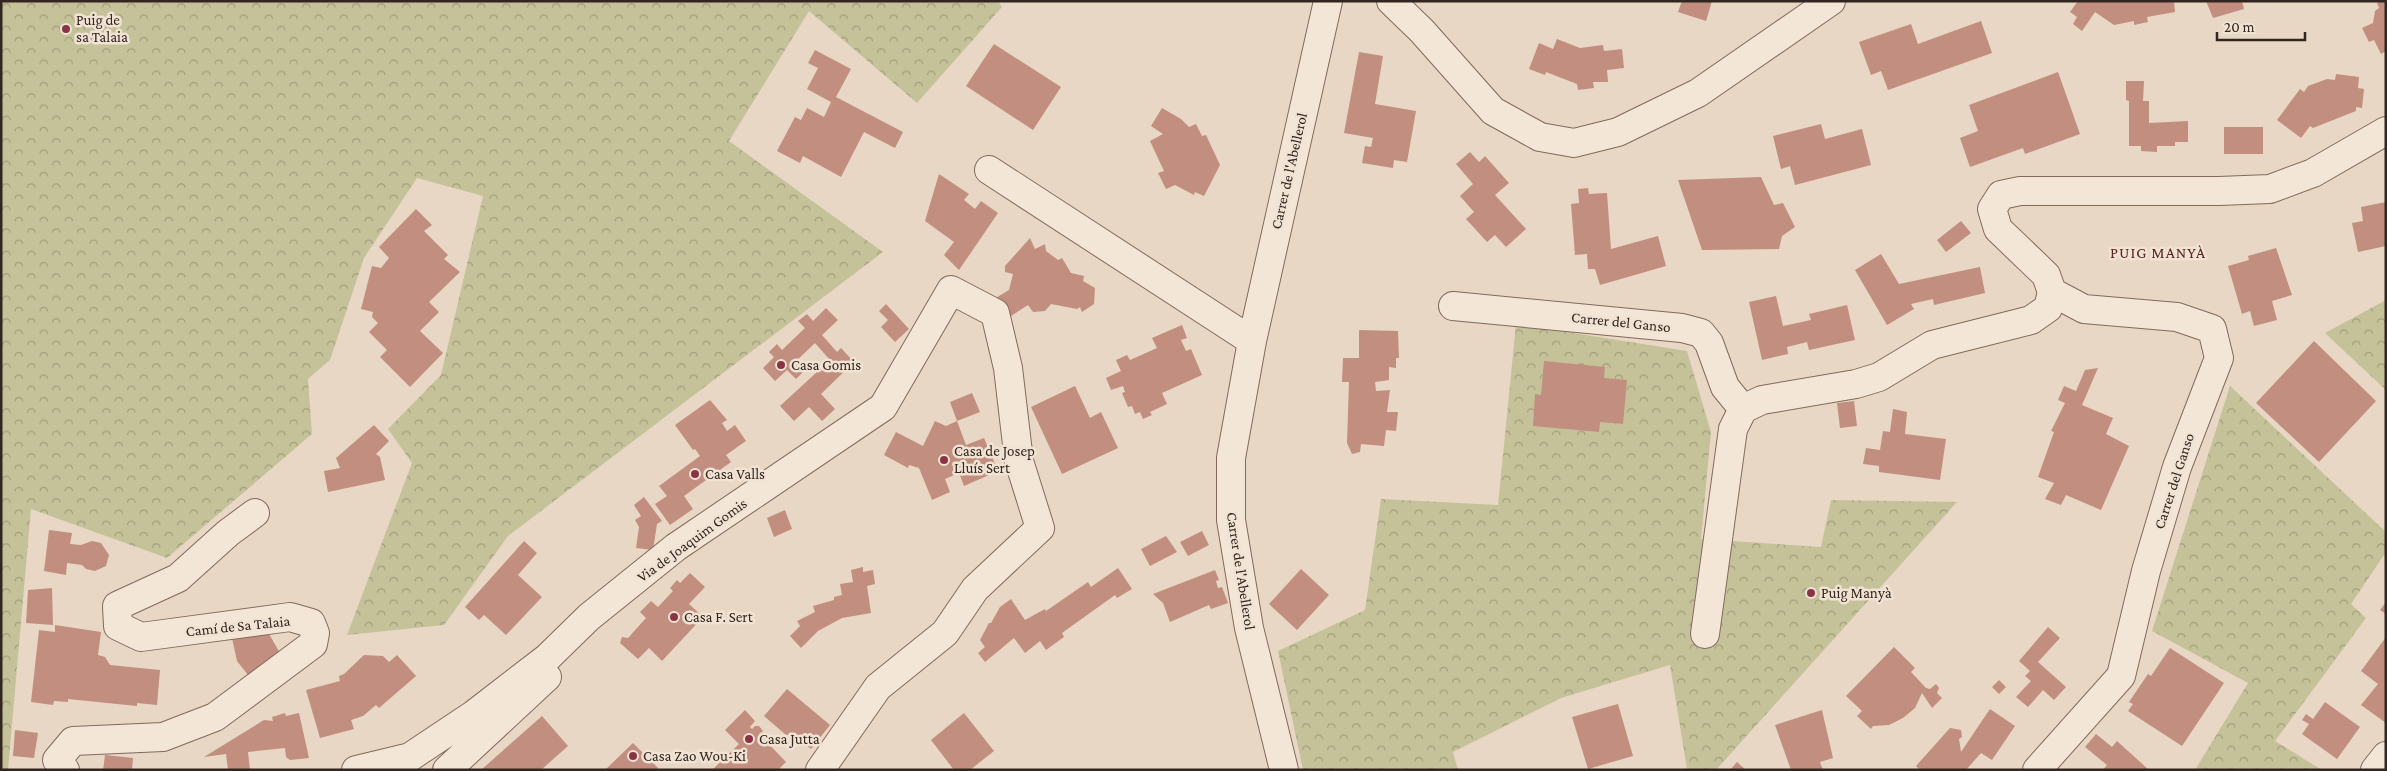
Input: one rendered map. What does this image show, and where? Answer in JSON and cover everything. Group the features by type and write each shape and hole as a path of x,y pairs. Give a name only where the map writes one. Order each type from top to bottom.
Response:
{"street":[{"name":"Carrer de l'Abellerol","path":"1284,770 1249,628 1231,520 1231,458 1252,340 1328,1"},
{"path":"1391,1 1422,31 1493,111 1540,137 1574,143 1618,132 1698,93 1831,1"},
{"path":"1705,634 1733,429 1743,409 1762,400 1856,384 1879,377 1932,345 2031,320 2048,308 2052,292 2046,275 1998,229 1992,209 2001,195 2020,191 2218,192 2270,189 2312,173 2386,131"},
{"path":"989,170 1252,340"},
{"name":"Via de Joaquim Gomis","path":"547,658 590,617 676,547 883,407 951,290 995,313 1008,368 1019,461 1040,528 975,588 945,633 878,687 820,770"},
{"name":"Carrer del Ganso","path":"2037,770 2121,676 2146,571 2177,467 2219,358 2212,329 2178,318 2084,309 2052,292"},
{"name":"Carrer del Ganso","path":"1453,306 1682,328 1701,333 1709,342 1725,387 1743,409"},
{"name":"Camí de Sa Talaia","path":"65,770 57,760 73,741 163,737 215,718 313,644 315,633 311,623 290,617 141,637 118,626 118,606 178,578 228,533 255,513"},
{"path":"356,770 410,757 473,715 547,658 552,666 548,677 447,770"},
{"path":"2375,770 2386,756"}],"green space":[{"path":"1,1 998,1 1002,7 917,103 809,11 729,141 883,252 508,536 444,625 347,635 412,463 388,429 441,375 483,196 417,178 364,258 330,360 308,379 312,434 167,558 31,509 8,770 1,770"},
{"path":"2386,300 2386,390 2325,333"},
{"path":"1516,324 1687,351 1711,432 1701,539 1821,547 1831,500 1957,502 1716,770 1687,769 1670,665 1561,698 1453,752 1458,770 1303,770 1278,651 1365,610 1381,499 1498,505"},
{"path":"2230,386 2386,532 2386,552 2351,604 2366,618 2275,741 2322,770 2195,770 2248,683 2152,631"}],"building":[{"path":"1682,1 1712,1 1706,21 1678,12"},
{"path":"2078,1 2174,1 2175,12 2147,17 2148,22 2134,25 2134,21 2114,25 2095,12 2082,31 2073,24 2077,17 2070,12"},
{"path":"2206,1 2242,1 2244,9 2213,18"},
{"path":"2386,1 2386,51 2381,54 2374,40 2369,42 2362,28 2373,23 2375,11 2379,8 2377,3"},
{"path":"1981,21 1992,53 1888,90 1881,71 1871,75 1859,42 1911,24 1918,44"},
{"path":"1557,39 1580,48 1603,45 1604,51 1622,49 1624,68 1607,70 1608,82 1593,82 1594,88 1578,90 1577,84 1546,72 1545,75 1529,69 1539,43 1553,49"},
{"path":"994,44 1061,87 1033,130 966,86"},
{"path":"815,50 851,69 836,97 903,132 895,148 864,132 841,177 803,156 800,163 777,151 795,117 801,120 807,108 824,117 831,102 807,89 818,68 808,63"},
{"path":"1359,52 1383,56 1375,104 1416,111 1407,162 1394,160 1393,168 1362,163 1365,146 1371,147 1373,138 1344,133"},
{"path":"2058,72 2080,134 2025,154 2023,148 1970,167 1960,138 1978,131 1969,105"},
{"path":"2336,74 2359,77 2358,88 2364,89 2362,108 2356,107 2356,111 2313,128 2310,126 2301,138 2277,120 2300,89 2304,92 2308,86 2327,79 2335,80"},
{"path":"2126,81 2144,81 2143,101 2149,101 2149,123 2188,121 2188,142 2175,142 2175,146 2157,146 2157,152 2141,151 2141,146 2129,146 2129,101 2126,100"},
{"path":"1162,108 1181,119 1189,127 1196,124 1202,136 1206,135 1220,165 1204,196 1195,192 1194,195 1175,185 1166,189 1158,173 1164,171 1150,141 1163,134 1151,126"},
{"path":"1821,124 1825,139 1862,129 1871,165 1795,185 1790,166 1781,169 1773,136"},
{"path":"2224,127 2263,127 2263,154 2224,154"},
{"path":"1470,152 1479,162 1485,156 1509,183 1495,195 1526,229 1506,247 1495,235 1487,242 1466,219 1474,212 1460,196 1473,184 1456,164"},
{"path":"939,174 969,194 964,200 975,209 981,201 998,213 959,270 944,255 954,242 925,221"},
{"path":"1761,177 1774,205 1783,203 1795,227 1782,236 1779,249 1702,250 1678,180"},
{"path":"1588,188 1589,194 1607,193 1611,249 1658,236 1666,266 1600,285 1595,269 1588,269 1587,254 1575,255 1571,204 1579,203 1578,189"},
{"path":"2386,202 2386,246 2358,252 2352,223 2363,221 2361,207"},
{"path":"416,209 432,225 424,231 448,255 444,259 460,272 429,302 439,312 420,331 443,353 410,387 380,357 387,350 369,332 378,323 372,317 373,312 361,309 372,266 381,268 389,258 379,247"},
{"path":"1961,221 1971,233 1946,252 1937,240"},
{"path":"1030,238 1035,249 1045,244 1046,251 1058,260 1062,258 1071,273 1084,276 1083,281 1095,288 1094,304 1082,312 1080,307 1077,309 1051,304 1045,311 1033,312 1028,305 1011,316 994,299 1009,290 1013,274 1005,272 1005,266"},
{"path":"2276,248 2292,295 2272,301 2277,320 2254,326 2250,311 2242,314 2228,266 2249,260 2248,256"},
{"path":"1881,254 1899,284 1980,267 1985,293 1934,305 1933,299 1911,304 1914,309 1887,325 1855,270"},
{"path":"1776,296 1783,326 1811,320 1809,314 1847,305 1855,340 1809,350 1807,342 1787,347 1788,354 1762,360 1749,302"},
{"path":"886,304 909,329 895,342 881,327 888,320 879,311"},
{"name":"Casa Gomis","path":"826,308 838,320 822,335 837,352 841,348 854,362 821,394 835,409 822,421 809,407 794,421 780,406 830,360 815,343 794,363 803,372 796,379 787,370 775,381 763,368 774,357 769,352 777,344 782,350 805,328 798,321 807,314 813,321"},
{"path":"1182,325 1187,338 1181,340 1186,351 1191,349 1202,375 1162,393 1167,404 1150,412 1152,415 1143,419 1140,412 1135,414 1132,406 1128,407 1122,393 1125,392 1123,386 1111,390 1106,378 1121,371 1116,360 1127,355 1130,360 1157,348 1152,338"},
{"path":"1359,330 1398,331 1399,358 1396,358 1396,368 1389,367 1389,380 1375,382 1376,391 1390,390 1387,412 1398,412 1396,431 1386,430 1384,446 1361,444 1360,452 1352,454 1347,443 1349,382 1342,382 1343,358 1359,358"},
{"path":"2314,341 2376,401 2319,462 2256,403"},
{"path":"1544,361 1605,367 1604,378 1627,380 1623,424 1600,422 1599,432 1533,426 1535,394 1541,395"},
{"path":"2098,368 2082,405 2113,418 2106,434 2129,446 2101,510 2066,495 2061,505 2045,499 2054,483 2038,477 2054,432 2051,431 2065,403 2058,400 2064,386 2076,391 2085,370"},
{"path":"1075,386 1090,418 1101,412 1118,448 1062,474 1031,407"},
{"path":"972,393 980,412 957,421 950,402"},
{"name":"Casa Valls","path":"710,400 727,420 722,423 727,431 735,425 746,441 726,455 731,462 684,496 693,509 670,525 655,504 667,496 659,486 700,456 695,449 693,450 675,425"},
{"path":"1854,401 1857,426 1840,428 1837,403"},
{"path":"1893,409 1907,412 1905,434 1946,439 1940,480 1879,472 1879,466 1863,464 1866,448 1880,450 1883,431 1890,432"},
{"name":"Casa de Josep Lluís Sert","path":"935,421 946,426 957,421 966,445 984,438 998,471 964,486 959,473 945,479 950,492 932,500 919,468 909,465 908,468 884,455 896,432 923,446"},
{"path":"374,425 389,441 376,454 380,457 385,480 328,492 324,471 340,468 336,458"},
{"path":"644,497 662,521 657,524 653,550 636,548 639,527 635,520 641,516 634,505"},
{"path":"785,510 792,529 774,537 767,518"},
{"path":"49,530 72,533 70,544 81,545 92,541 101,543 109,555 106,566 95,571 86,569 82,565 67,563 66,575 44,571"},
{"path":"1202,531 1209,545 1188,556 1180,542"},
{"path":"1166,536 1177,552 1150,566 1141,549"},
{"path":"524,541 537,553 518,575 542,597 506,635 484,615 479,620 465,607"},
{"path":"863,567 863,572 873,570 875,584 867,586 871,613 842,618 818,631 801,648 790,636 800,626 797,621 815,612 813,606 834,600 834,597 842,595 840,584 853,582 851,570"},
{"path":"1118,568 1132,589 1117,598 1115,595 1062,633 1064,637 1046,650 1040,641 1025,653 1014,638 985,662 978,653 985,647 980,640 989,623 991,623 1000,607 1011,599 1025,620 1045,609 1046,611 1088,582 1091,587"},
{"path":"1301,569 1329,595 1297,630 1269,604"},
{"path":"1215,570 1219,580 1216,581 1218,588 1222,587 1228,603 1211,609 1209,605 1170,622 1163,603 1153,594"},
{"name":"Casa F. Sert","path":"690,573 705,587 689,604 703,617 662,661 649,648 638,659 620,643 622,637 628,638 646,618 640,612 651,601 658,607 673,591 670,588 677,580 680,583"},
{"path":"52,588 53,625 26,623 28,590"},
{"path":"2386,602 2386,614 2380,610"},
{"path":"55,625 101,632 98,655 105,657 110,665 160,670 157,705 137,703 137,706 68,699 68,702 54,701 53,705 31,702 39,630 55,632"},
{"path":"2048,627 2060,638 2038,662 2066,687 2054,700 2043,690 2028,707 2016,697 2031,681 2025,676 2030,671 2019,661"},
{"path":"269,634 280,653 248,675 237,661 232,638"},
{"path":"2386,637 2386,723 2361,705 2378,684 2361,671"},
{"path":"1894,647 1915,668 1911,672 1926,688 1930,689 1936,684 1939,688 1937,693 1942,698 1932,708 1922,693 1915,708 1903,718 1889,725 1873,726 1871,729 1857,716 1862,711 1846,696"},
{"path":"2170,648 2224,683 2182,746 2128,711 2133,704 2129,702 2148,674 2151,676"},
{"path":"364,655 383,656 389,662 397,655 416,676 379,708 376,705 363,716 351,720 354,729 320,738 306,690 340,681 339,676 344,674"},
{"path":"1999,680 2006,687 1999,694 1992,687"},
{"path":"787,689 830,725 811,749 794,734 786,735 764,716"},
{"path":"2325,702 2360,727 2337,759 2302,734 2309,724 2302,720 2306,714 2313,719"},
{"path":"1618,704 1633,756 1588,769 1572,717"},
{"path":"1990,709 2015,726 1992,760 1981,753 1966,770 1920,770 1916,766 1950,728 1961,730 1962,737 1959,739 1961,752"},
{"name":"Casa Jutta","path":"745,710 755,721 750,727 752,729 755,726 759,726 763,731 759,734 786,762 778,770 712,770 739,744 725,730"},
{"path":"1822,710 1833,758 1820,762 1823,770 1791,770 1775,725"},
{"path":"285,713 286,716 299,713 309,758 290,760 286,757 285,748 248,752 250,770 228,770 226,754 204,757 264,720 273,721 272,717"},
{"path":"964,713 994,751 970,770 954,770 931,740"},
{"path":"542,716 568,746 541,770 481,770"},
{"path":"15,730 38,733 34,758 13,756"},
{"path":"2096,734 2112,747 2117,741 2149,770 2103,770 2107,765 2085,747"},
{"name":"Casa Zao Wou-Ki","path":"633,743 658,768 656,770 605,770"},
{"path":"105,755 133,758 132,770 103,770"},
{"path":"1737,762 1746,770 1730,770"}],"place":[{"name":"Puig de sa Talaia","path":"66,29"},
{"name":"Casa Gomis","path":"781,365"},
{"name":"Casa de Josep Lluís Sert","path":"944,460"},
{"name":"Casa Valls","path":"695,474"},
{"name":"Puig Manyà","path":"1811,593"},
{"name":"Casa F. Sert","path":"674,617"},
{"name":"Casa Jutta","path":"749,739"},
{"name":"Casa Zao Wou-Ki","path":"633,756"}],"district":[{"name":"PUIG MANYÀ","path":"2158,252"}]}
